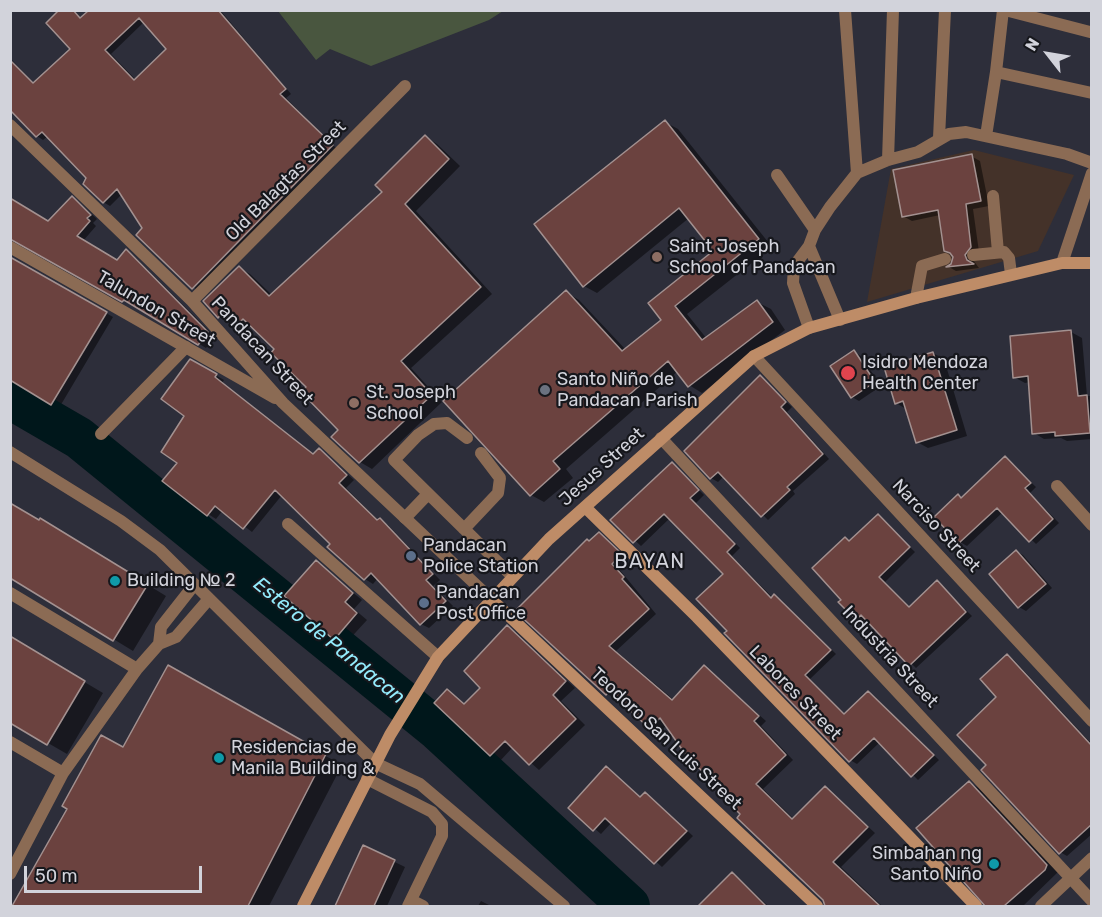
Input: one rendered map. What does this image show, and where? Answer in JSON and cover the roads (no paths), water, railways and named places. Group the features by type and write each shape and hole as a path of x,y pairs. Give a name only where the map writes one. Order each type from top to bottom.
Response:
{"main road":[{"name":"Jesus Street","path":"303,906 390,735 414,692 438,657 512,576 585,507 754,356 809,328 916,298 1062,263 1092,263"},
{"name":"Labores Street","path":"585,507 697,617 976,906"},
{"name":"Teodoro San Luis Street","path":"490,598 817,906"}],"street":[{"path":"845,10 857,173"},
{"path":"888,160 893,10"},
{"path":"939,138 945,10"},
{"path":"986,136 1004,10 1090,32"},
{"path":"996,72 1092,93"},
{"name":"Old Balagtas Street","path":"192,301 405,86"},
{"name":"Pandacan Street","path":"10,125 192,301 283,403 490,598"},
{"path":"809,328 801,311 793,276 794,266 810,246 815,230 847,183 857,173 888,160 918,152 939,138 966,132 1067,154 1092,163"},
{"path":"1062,263 1092,173"},
{"path":"777,175 815,230"},
{"path":"993,196 998,252"},
{"path":"810,246 840,320"},
{"name":"Talundon Street","path":"10,247 283,403"},
{"path":"972,255 998,252 1007,255 1011,274"},
{"path":"916,298 922,267 945,259"},
{"path":"101,435 186,347"},
{"name":"Narciso Street","path":"754,356 1092,721"},
{"path":"467,438 447,423 434,424 418,435 394,460 512,576"},
{"name":"Industria Street","path":"661,438 1092,901"},
{"path":"10,452 160,550 375,763 420,784 564,906"},
{"path":"464,529 498,493 500,478 481,453"},
{"path":"1057,486 1092,525"},
{"path":"405,518 428,494"},
{"path":"288,524 438,657"},
{"path":"159,644 160,627 194,585"},
{"path":"10,593 137,669"},
{"path":"10,874 63,773 137,669 159,644 176,638 208,600"},
{"path":"10,742 63,773"},
{"path":"367,780 432,812 442,824 442,836 410,903 423,906"},
{"path":"1041,906 1092,858"}],"waterway":[{"name":"Estero de Pandacan","path":"10,398 79,438 438,730 629,906"}],"place":[{"name":"Saint Joseph School of Pandacan","path":"657,257"},
{"name":"Isidro Mendoza Health Center","path":"848,373"},
{"name":"Santo Niño de Pandacan Parish","path":"545,390"},
{"name":"St. Joseph School","path":"354,403"},
{"name":"Pandacan Police Station","path":"411,556"},
{"name":"Building № 2","path":"115,581"},
{"name":"Pandacan Post Office","path":"424,603"},
{"name":"Residencias de Manila Building &","path":"219,758"},
{"name":"Simbahan ng Santo Niño","path":"994,864"}],"district":[{"name":"BAYAN","path":"650,562"}]}
